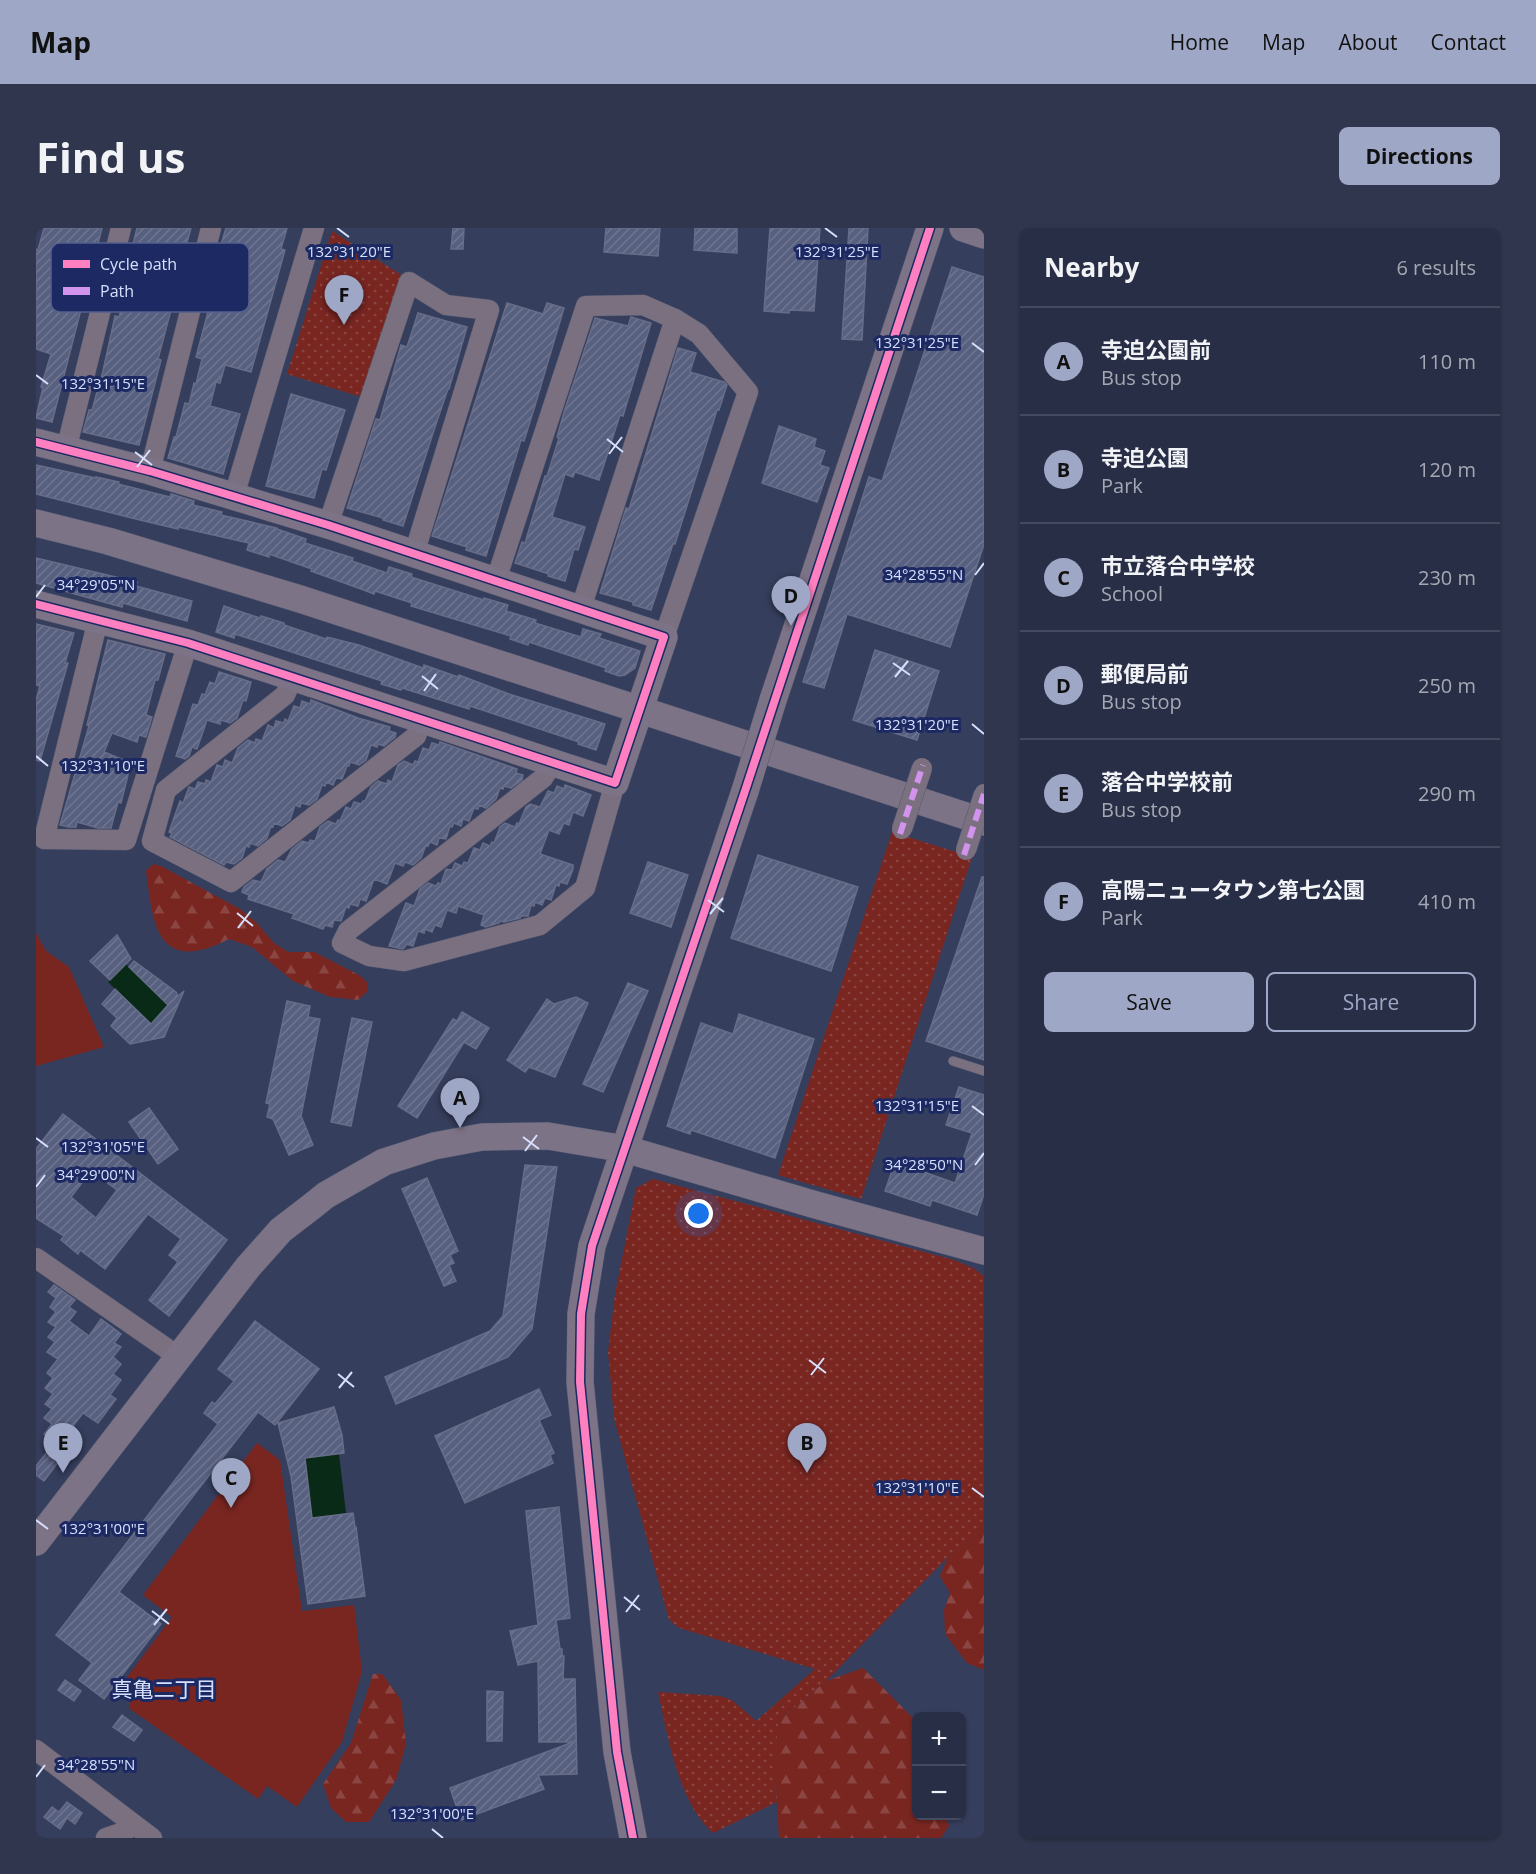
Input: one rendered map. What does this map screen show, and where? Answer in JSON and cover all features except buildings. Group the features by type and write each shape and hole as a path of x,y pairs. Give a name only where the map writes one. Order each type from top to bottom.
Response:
{"street":[{"path":"117,243 121,228"},
{"path":"207,243 211,228"},
{"path":"234,496 314,228"},
{"path":"633,1838 617,1752 580,1382 581,1314 592,1246 930,228"},
{"path":"963,228 984,235"},
{"path":"328,525 409,282 446,305 489,310 414,554"},
{"path":"496,580 586,306 643,305 675,319 699,334 748,392 639,708 585,888 540,925 404,961 369,956 342,943 348,931 543,778 553,762"},
{"path":"66,450 100,312"},
{"path":"150,471 190,312"},
{"path":"581,608 675,319"},
{"path":"36,442 150,471 328,525 664,637"},
{"path":"36,523 108,541 300,599 984,822"},
{"path":"36,604 188,643 615,783"},
{"path":"98,620 44,839 126,840 188,643"},
{"path":"293,677 285,695 166,790 152,841 231,882 416,736 422,719"},
{"path":"901,832 922,766"},
{"path":"965,852 984,794"},
{"path":"36,1542 248,1267 281,1230 326,1195 384,1162 434,1146 482,1137 548,1136 625,1149 984,1251"},
{"path":"37,1260 179,1357"},
{"path":"36,1750 152,1838"},
{"path":"106,1838 124,1832 133,1824"}],"lane":[{"path":"953,1061 984,1071"}],"green space":[{"path":"332,231 403,276 361,397 287,374"},
{"path":"892,832 972,857 861,1199 778,1175"},
{"path":"153,864 161,866 240,909 256,922 274,943 288,952 314,952 359,975 368,983 368,991 358,1000 330,997 293,981 252,947 229,939 208,948 190,951 176,949 165,942 153,917 146,871"},
{"path":"36,933 46,951 69,967 104,1047 36,1066"},
{"path":"653,1179 954,1260 973,1268 984,1276 984,1529 948,1557 826,1681 778,1721 775,1763 777,1802 713,1833 701,1820 683,1787 676,1768 658,1692 720,1696 732,1700 756,1721 815,1669 679,1628 669,1620 614,1418 608,1352 615,1294 636,1188"},
{"path":"257,1443 280,1460 302,1611 354,1605 362,1671 342,1742 297,1807 267,1786 258,1799 130,1709 128,1676 172,1617 143,1595"},
{"path":"984,1529 984,1670 967,1663 945,1634 944,1610 950,1593 940,1576 948,1557"},
{"path":"863,1668 912,1717 912,1820 947,1820 949,1826 941,1838 779,1838 775,1763 777,1722 826,1681"},
{"path":"373,1674 382,1674 401,1700 406,1744 396,1780 369,1822 346,1822 331,1808 323,1784 351,1743"}],"shaded area":[{"path":"126,964 168,1005 151,1024 108,982"},
{"path":"339,1454 346,1513 312,1518 305,1458"}],"marked path":[{"path":"900,834 923,765"},
{"path":"964,855 984,794"}],"cycle path":[{"path":"633,1838 617,1752 580,1382 581,1314 592,1246 745,791 930,228"},
{"path":"36,442 150,471 328,525 664,637 615,783 188,643 36,604"}],"place":[{"name":"高陽ニュータウン第七公園","path":"344,325"},
{"name":"郵便局前","path":"791,626"},
{"name":"寺迫公園前","path":"460,1128"},
{"name":"落合中学校前","path":"63,1473"},
{"name":"寺迫公園","path":"807,1473"},
{"name":"市立落合中学校","path":"231,1508"}],"district":[{"name":"真亀二丁目","path":"164,1690"}]}
